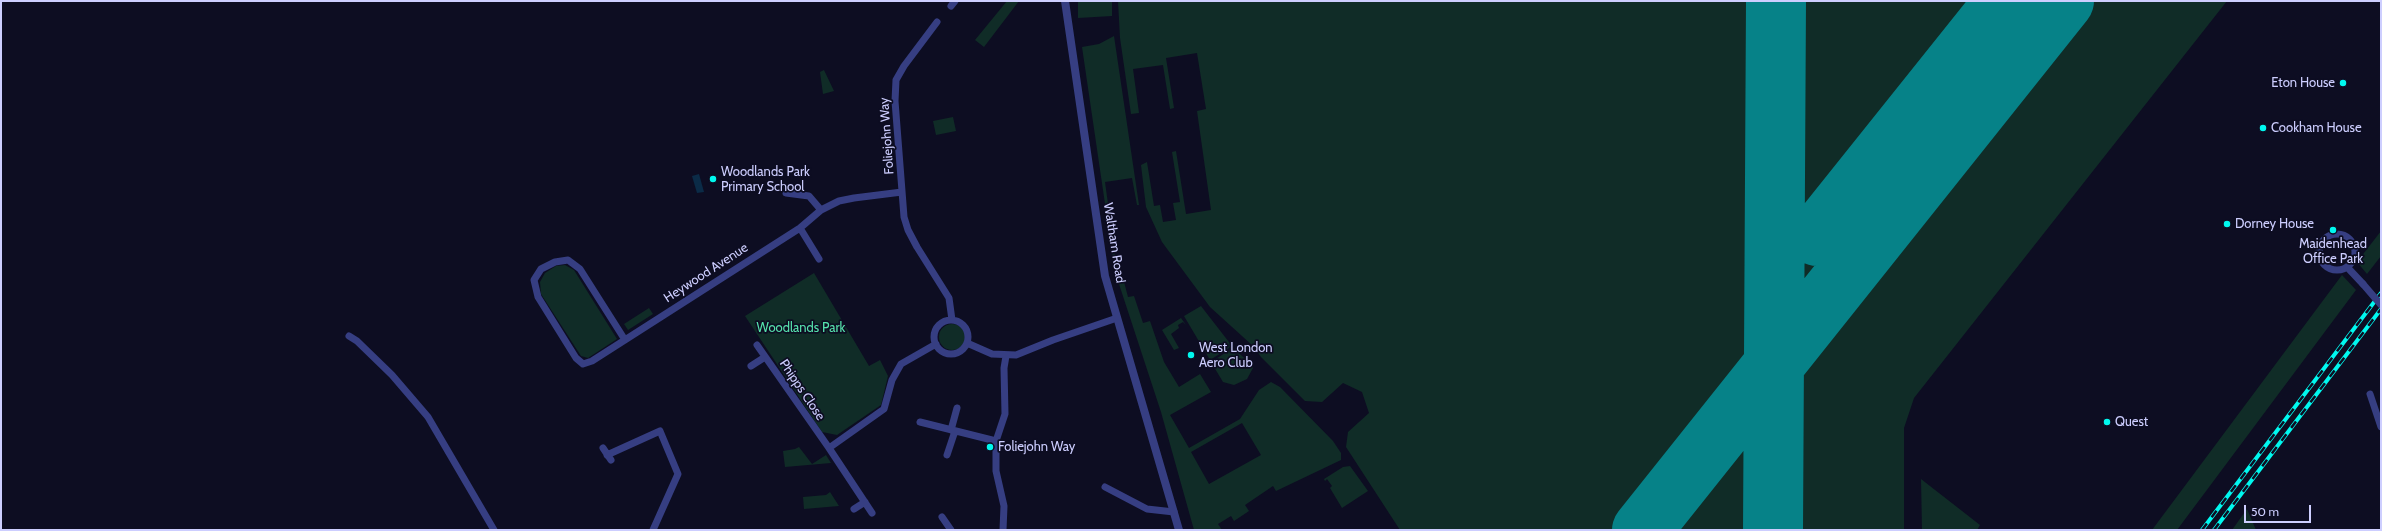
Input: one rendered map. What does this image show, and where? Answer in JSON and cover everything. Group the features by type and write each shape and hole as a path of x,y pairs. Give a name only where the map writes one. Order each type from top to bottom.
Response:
{"street":[{"name":"Waltham Road","path":"1065,1 1105,276 1179,530"},
{"name":"Foliejohn Way","path":"937,22 904,66 896,80 895,101 904,217 908,230 949,298 952,320"},
{"name":"Heywood Avenue","path":"625,340 580,269 568,260 555,262 541,269 534,280 538,297 576,358 583,364 592,361 625,340 800,228 822,210 839,201 902,192"},
{"path":"786,193 809,196 822,210"},
{"path":"800,228 819,259"},
{"path":"2341,235 2350,240 2355,254 2347,267 2334,270 2324,264 2319,254 2320,248 2330,236 2341,235"},
{"path":"2347,267 2381,305"},
{"path":"967,344 992,354 1006,356 1016,355 1053,340 1117,318"},
{"path":"952,320 957,321 965,328 968,338 967,344 960,351 949,353 940,349 936,344 935,339 937,328 946,321 952,320"},
{"path":"349,336 357,341 392,375 428,417 494,530"},
{"path":"829,448 884,409 892,380 901,364 936,344"},
{"name":"Phipps Close","path":"757,345 829,448 872,513"},
{"path":"1003,530 1004,506 996,471 996,442 1005,414 1004,368 1006,356"},
{"path":"751,366 765,357"},
{"path":"2370,394 2381,427"},
{"path":"947,455 957,408"},
{"path":"920,422 996,442"},
{"path":"603,448 609,457 660,431 678,474 653,530"},
{"path":"1105,487 1147,509 1174,512"},
{"path":"854,509 865,502"},
{"path":"942,516 951,530"}],"green space":[{"path":"1007,1 1019,1 984,47 975,40"},
{"path":"1078,1 1112,1 1112,16 1078,18"},
{"path":"1118,1 2227,1 1914,398 1904,428 1904,530 1400,530 1346,447 1348,432 1369,413 1362,392 1343,383 1322,402 1305,401 1261,357 1253,346 1210,307 1162,242 1146,207 1141,165 1147,162 1154,206 1160,205 1163,222 1176,220 1173,203 1180,202 1172,152 1176,151 1186,214 1211,210 1197,111 1206,109 1197,53 1166,58 1174,108 1170,109 1163,65 1133,69 1139,113 1131,114 1120,38"},
{"path":"1114,36 1139,205 1137,205 1132,178 1105,182 1117,269 1114,265 1082,47 1099,44"},
{"path":"824,70 834,91 823,94 820,72"},
{"path":"953,117 956,131 936,135 933,121"},
{"path":"2381,231 2381,256 2367,274 2357,262"},
{"path":"565,265 574,270 617,339 588,358 581,356 541,294 540,282 545,273 556,266"},
{"name":"Woodlands Park","path":"814,273 869,366 880,360 888,376 881,405 837,435 822,432 745,316"},
{"path":"2342,275 2356,290 2177,530 2152,530"},
{"path":"1123,278 1128,297 1134,296 1143,323 1150,321 1164,362 1179,387 1200,374 1211,392 1170,415 1189,448 1240,419 1259,390 1271,382 1280,387 1333,441 1341,453 1341,460 1276,491 1273,486 1245,505 1249,511 1234,521 1231,516 1218,524 1222,530 1194,530 1161,412 1118,281","holes":["1242,423 1261,455 1209,484 1191,452"]},
{"path":"1201,306 1232,346 1210,360 1184,316"},
{"path":"649,308 653,314 628,330 624,324"},
{"path":"1181,318 1186,325 1183,322 1178,325 1179,328 1171,334 1179,348 1174,350 1162,330"},
{"path":"952,324 961,328 965,337 961,346 952,350 943,346 939,337 943,328"},
{"path":"1233,348 1251,364 1253,368 1247,379 1234,385 1223,382 1211,362"},
{"path":"799,447 812,464 826,455 831,463 785,467 783,451"},
{"path":"1350,466 1368,491 1342,508 1330,488 1332,486 1327,479 1325,481 1324,479 1343,467"},
{"path":"1921,479 1980,525 1977,530 1922,530"},
{"path":"830,492 839,506 804,509 803,497 826,495"},
{"path":"2247,509 2256,530 2232,530"}],"water":[{"path":"699,174 704,192 697,193 692,176"}],"runway":[{"path":"1773,530 1776,1"},
{"path":"1817,236 2005,1"},
{"path":"1642,530 2064,1"}],"railway":[{"path":"2202,530 2381,293"},
{"path":"2214,530 2381,309"}],"place":[{"name":"Eton House","path":"2343,83"},
{"name":"Cookham House","path":"2263,128"},
{"name":"Woodlands Park Primary School","path":"713,179"},
{"name":"Dorney House","path":"2227,224"},
{"name":"Maidenhead Office Park","path":"2333,230"},
{"name":"West London Aero Club","path":"1191,355"},
{"name":"Quest","path":"2107,422"},
{"name":"Foliejohn Way","path":"990,447"}]}
